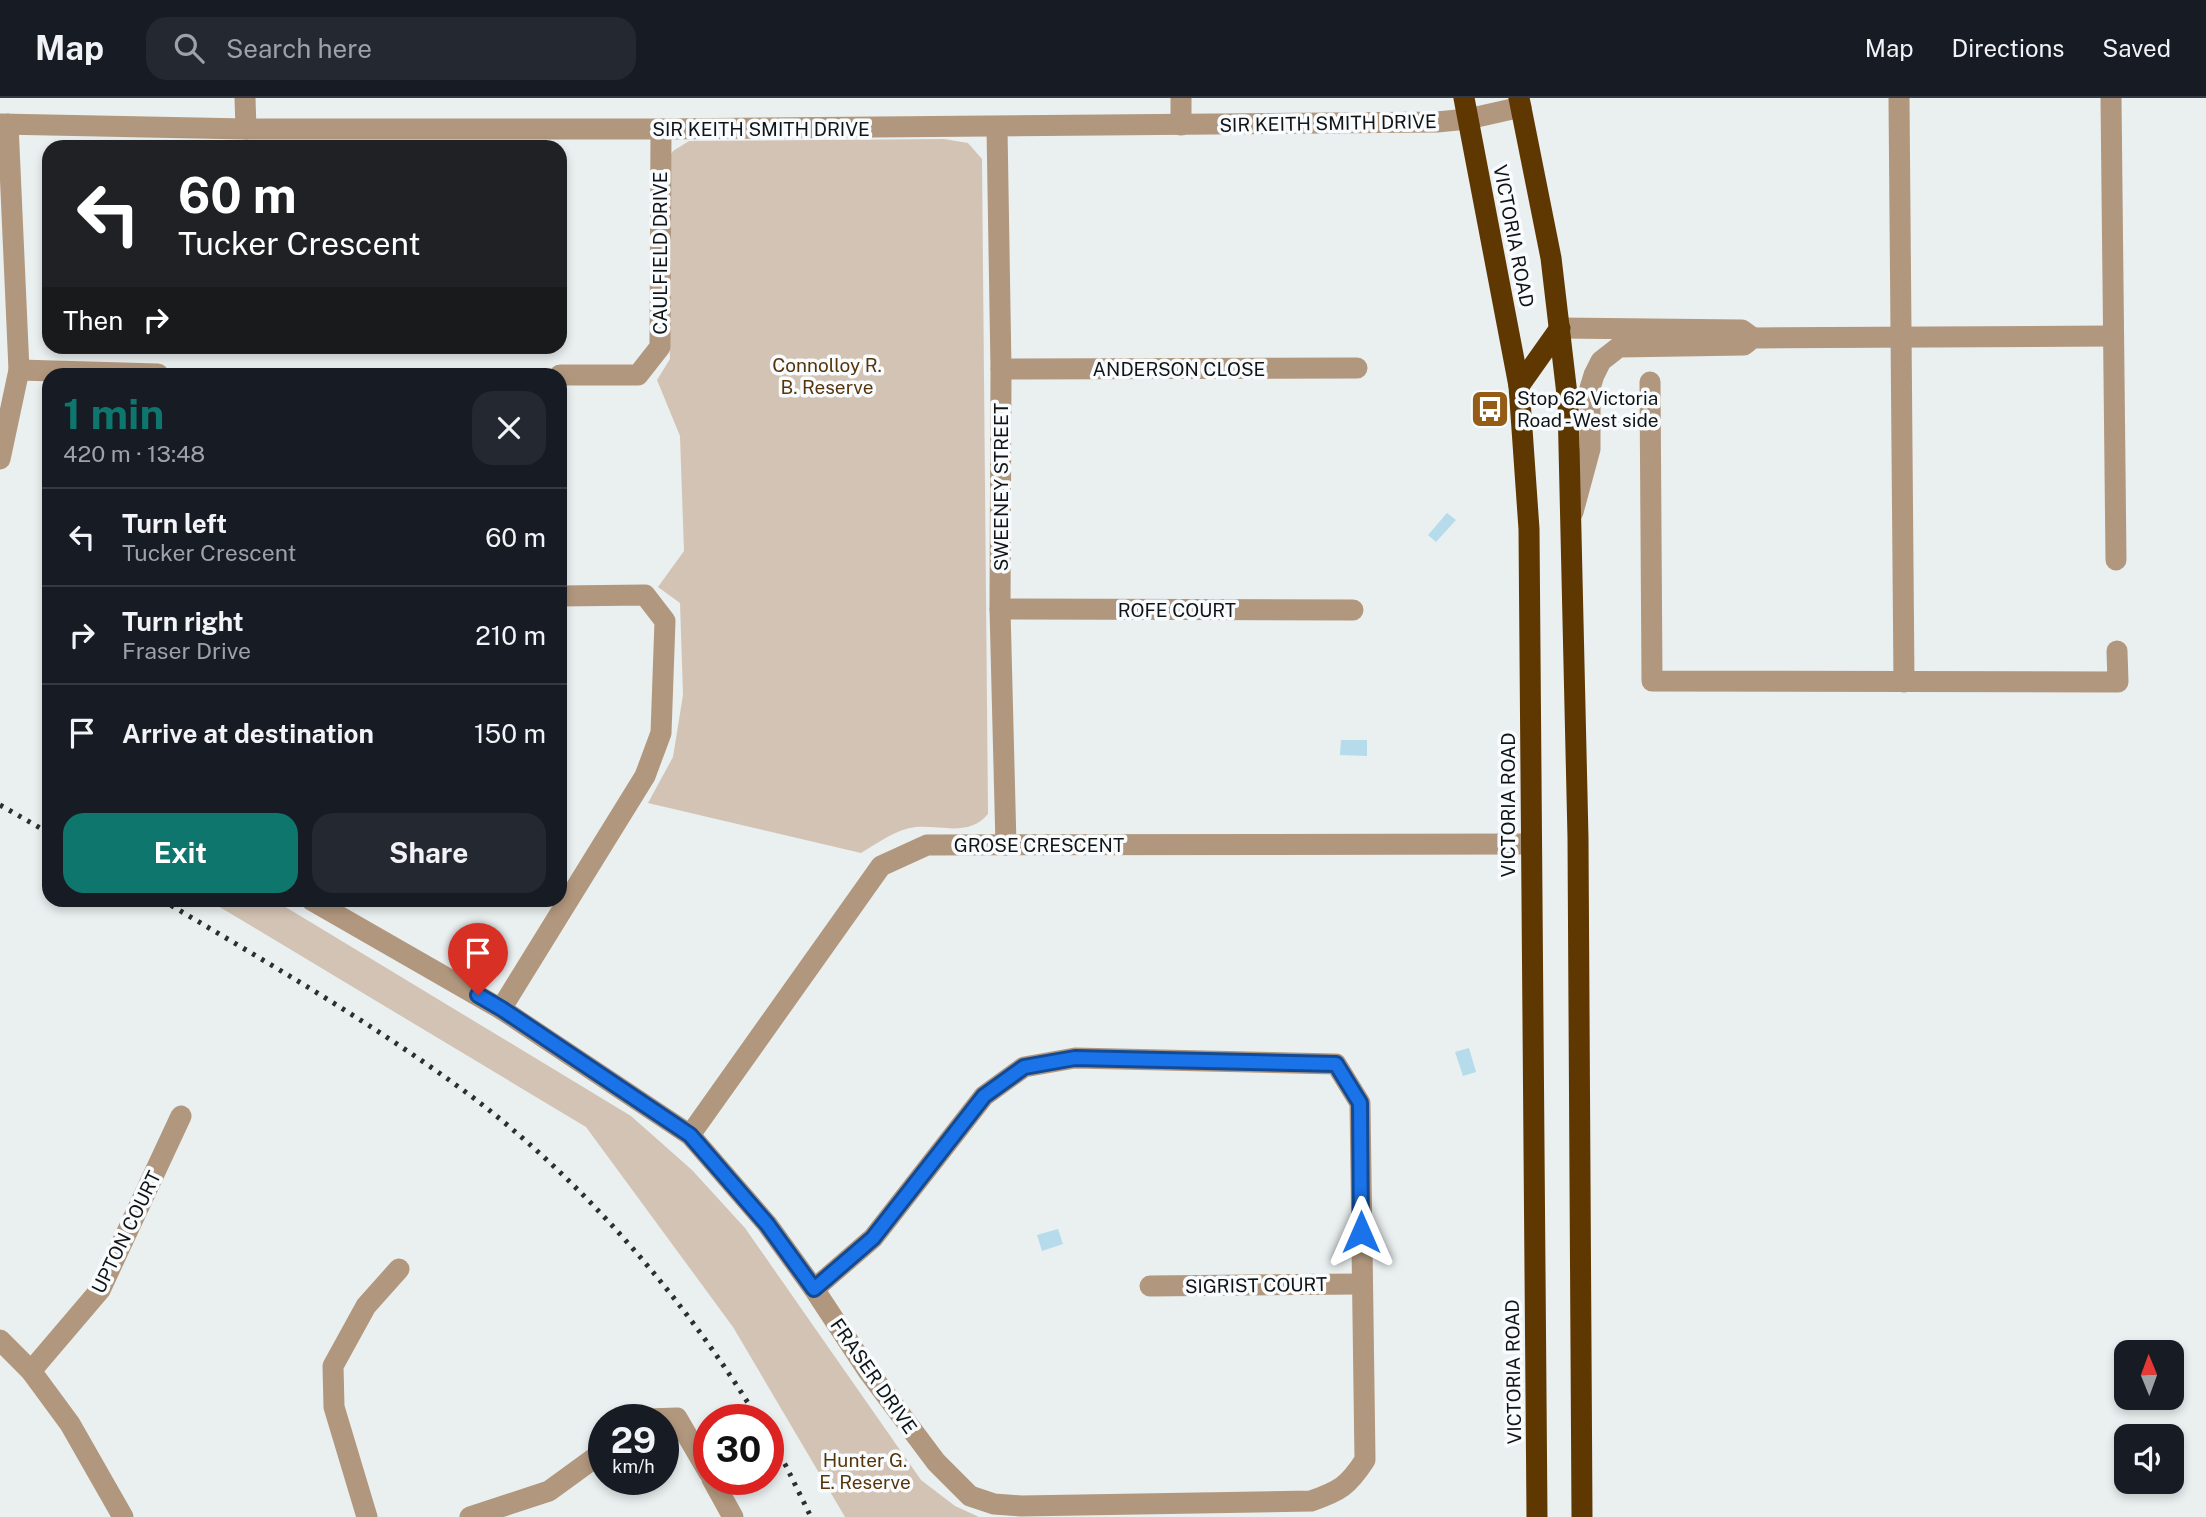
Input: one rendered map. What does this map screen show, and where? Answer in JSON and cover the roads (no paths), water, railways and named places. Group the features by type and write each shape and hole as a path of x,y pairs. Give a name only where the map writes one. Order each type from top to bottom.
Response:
{"highway":[{"name":"VICTORIA ROAD","path":"1520,103 1551,258 1568,402 1578,838 1582,1517"},
{"name":"VICTORIA ROAD","path":"1466,108 1519,387 1529,529 1537,1517"},
{"path":"1519,387 1560,327"}],"street":[{"path":"245,98 246,129"},
{"path":"1181,98 1181,125"},
{"path":"1899,98 1904,682"},
{"path":"2111,98 2116,560"},
{"name":"SIR KEITH SMITH DRIVE","path":"4,124 246,129 661,129 1437,122 1466,108 1520,103"},
{"path":"0,458 19,370 4,124"},
{"name":"SWEENEY STREET","path":"998,128 1000,609 1006,845"},
{"name":"CAULFIELD DRIVE","path":"567,375 638,375 660,346 661,129"},
{"path":"1560,327 1742,330 1752,338 2113,336"},
{"path":"1571,521 1590,449 1590,388 1601,360 1619,347 1744,345 1752,338"},
{"name":"ANDERSON CLOSE","path":"1001,369 1357,368"},
{"path":"19,370 42,371"},
{"path":"1650,382 1652,681 2118,682 2118,651"},
{"path":"567,596 645,595 665,621 661,733 645,776 567,903"},
{"name":"ROFE COURT","path":"1000,609 1353,610"},
{"name":"GROSE CRESCENT","path":"690,1135 881,866 927,845 1531,844"},
{"name":"FRASER DRIVE","path":"323,907 502,1009 690,1135 767,1224 868,1371 936,1462 970,1496 994,1504 1132,1511 1311,1501 1331,1494 1352,1480 1365,1460 1360,1103 1336,1064 1075,1058 1024,1067 984,1096 873,1238 814,1289"},
{"path":"502,1009 565,907"},
{"name":"UPTON COURT","path":"32,1371 100,1290 181,1116"},
{"path":"367,1517 334,1407 333,1366 366,1306 399,1269"},
{"name":"SIGRIST COURT","path":"1150,1286 1362,1284"},
{"path":"0,1340 32,1371 70,1424 123,1517"},
{"path":"679,1422 693,1446"},
{"path":"470,1517 550,1491 588,1463"},
{"path":"721,1495 733,1517"}],"water":[{"path":"1447,513 1456,520 1436,542 1428,535"},
{"path":"1341,740 1367,740 1367,756 1340,755"},
{"path":"1469,1048 1476,1072 1463,1076 1455,1052"},
{"path":"1058,1229 1063,1244 1042,1251 1037,1235"}],"railway":[{"path":"0,805 42,829"},
{"path":"174,907 396,1043 512,1129 553,1165 629,1244 698,1330 748,1404"},
{"path":"784,1463 811,1517"}],"place":[{"name":"Stop 62 Victoria Road - West side","path":"1490,409"}],"park label":[{"name":"Connolloy R. B. Reserve","path":"827,376"},
{"name":"Hunter G. E. Reserve","path":"865,1471"}]}
